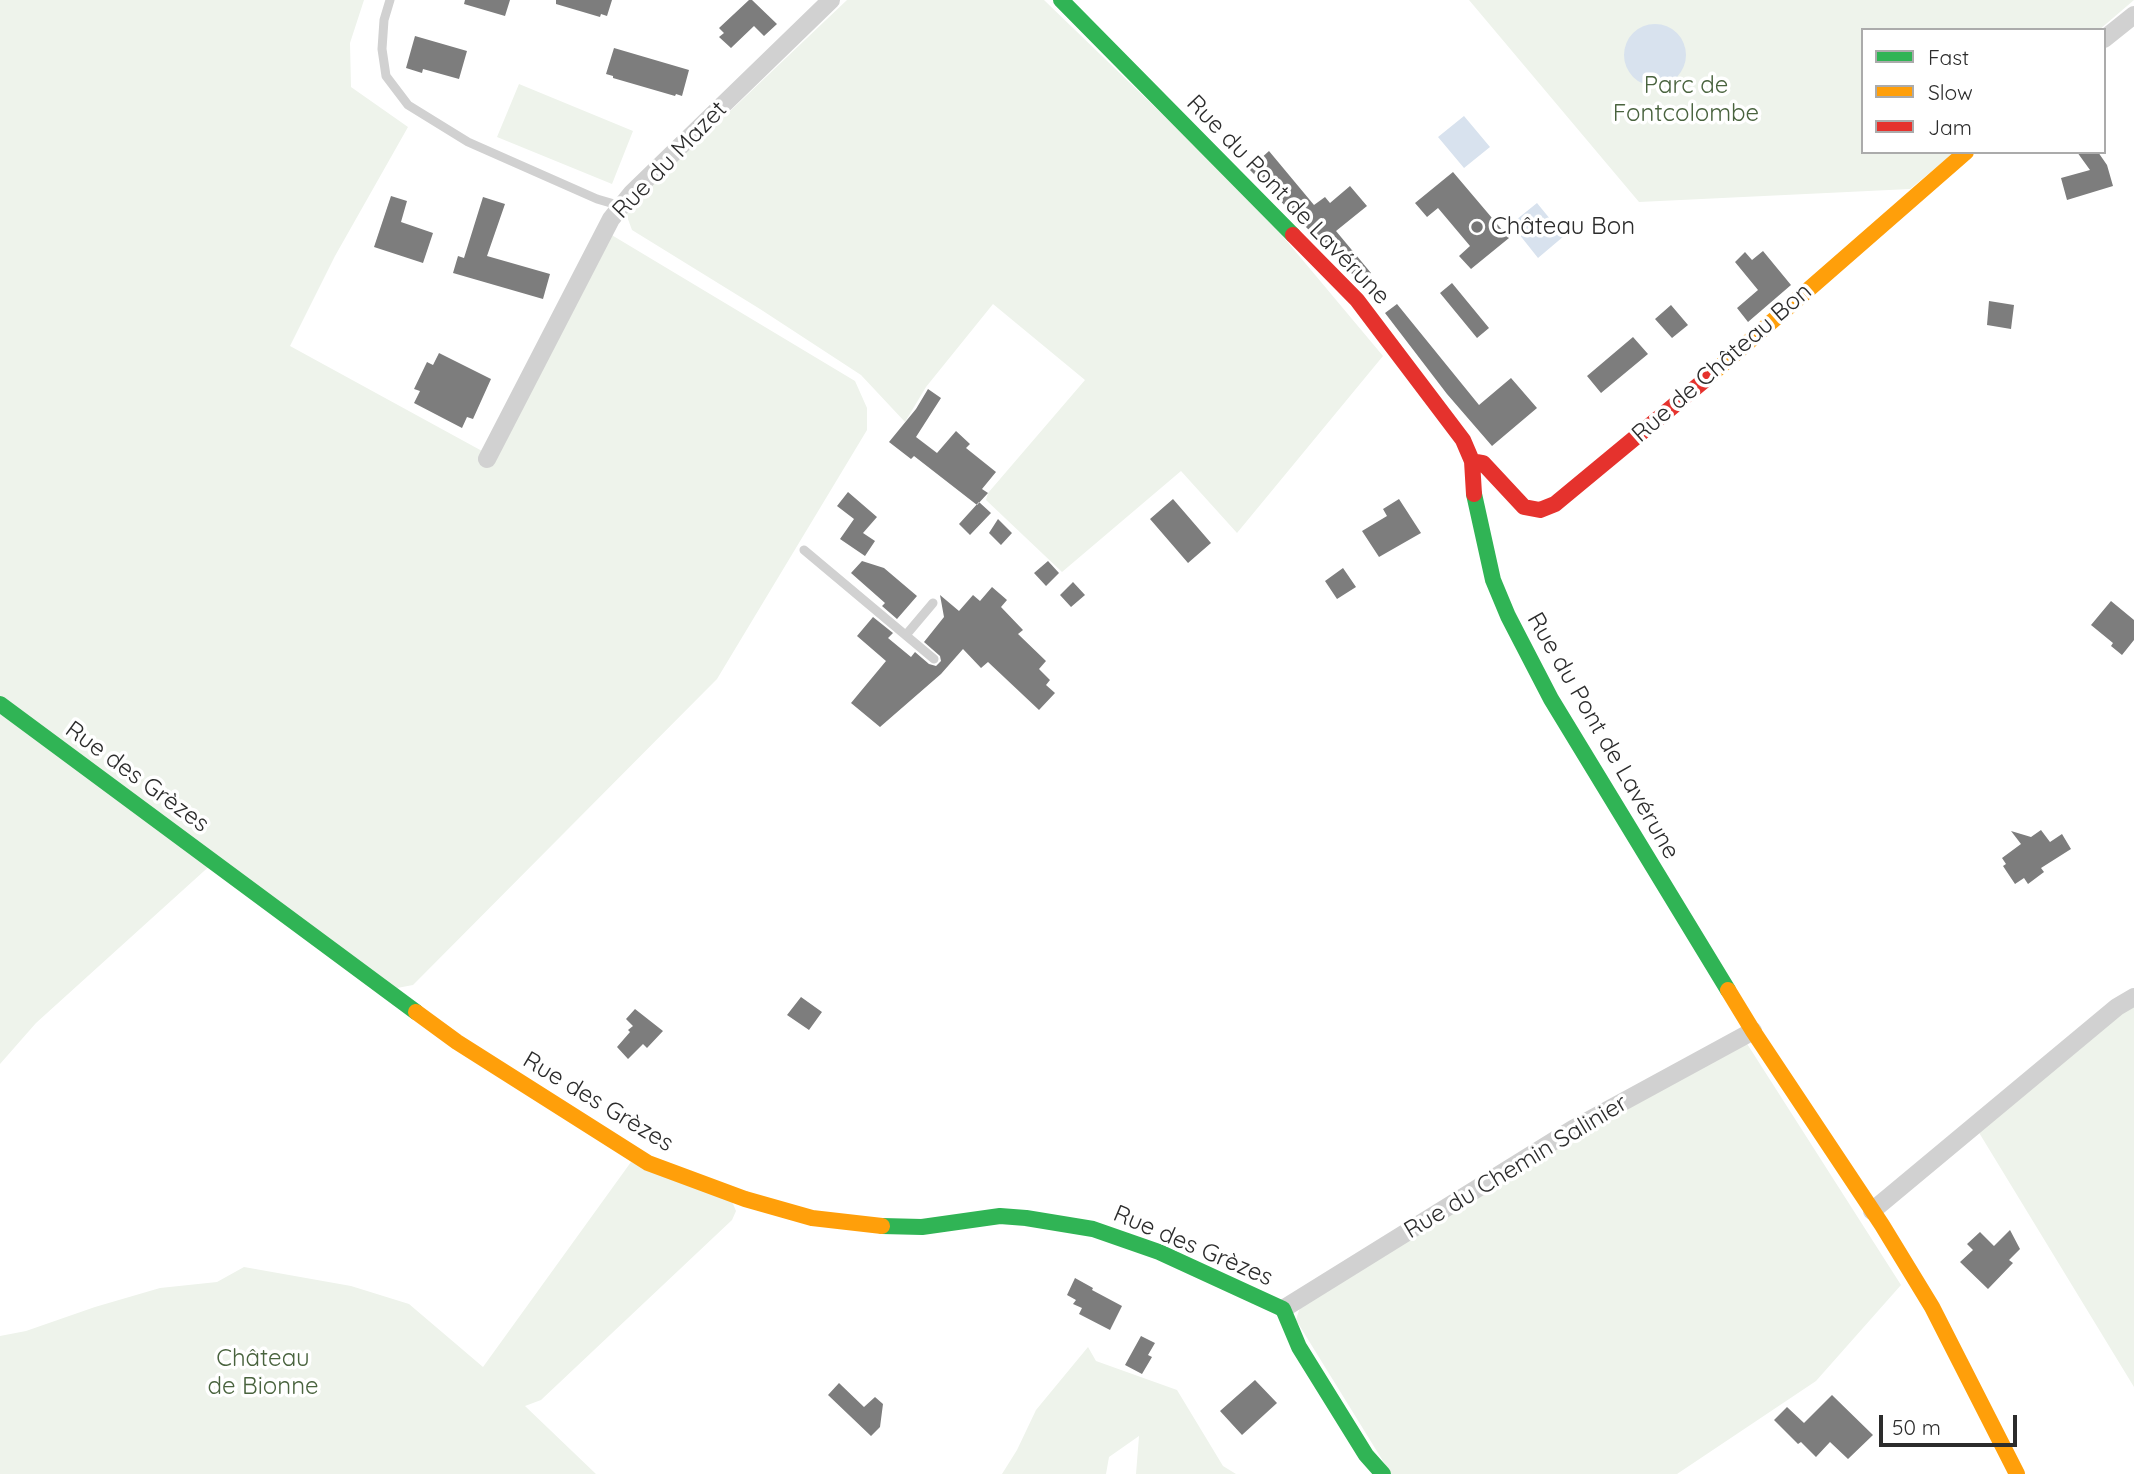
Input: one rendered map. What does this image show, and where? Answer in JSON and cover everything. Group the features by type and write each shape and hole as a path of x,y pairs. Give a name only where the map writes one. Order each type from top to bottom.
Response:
{"street":[{"name":"Rue du Mazet","path":"487,459 611,219 632,192 831,0"},
{"name":"Rue du Pont de Lavérune","path":"1061,0 1357,300 1463,440 1472,461 1474,492 1493,580 1508,616 1551,699 1753,1031 1882,1225 1932,1307 2017,1474"},
{"path":"2106,37 2134,15"},
{"name":"Rue de Château Bon","path":"1472,461 1483,463 1489,468 1524,507 1540,510 1555,504 1701,383 1964,154"},
{"name":"Rue des Grèzes","path":"0,704 457,1042 648,1163 745,1199 812,1217 863,1226 942,1226 970,1219 1000,1216 1093,1229 1159,1252 1283,1309 1299,1347 1366,1455 1383,1474"},
{"path":"1872,1211 2117,1007 2134,997"},
{"name":"Rue du Chemin Salinier","path":"1283,1309 1573,1129 1753,1031"}],"lane":[{"path":"390,0 384,20 382,49 386,76 408,105 468,142 597,200 621,206"},
{"path":"804,550 934,659"},
{"path":"906,635 933,603"}],"green space":[{"path":"0,0 364,0 350,43 351,87 408,127 335,256 290,346 493,457 610,234 855,381 867,408 867,430 717,679 413,985 397,988 0,697"},
{"path":"847,0 1044,0 1187,138 1280,233 1383,356 1237,533 1181,471 1062,572 986,500 988,493 1085,380 993,304 926,387 905,422 861,375 632,230 625,211"},
{"name":"Parc de Fontcolombe","path":"1469,0 2134,0 2101,28 1861,28 1861,154 1953,154 1910,189 1639,202"},
{"path":"519,84 633,131 612,184 497,137"},
{"path":"0,711 214,862 36,1023 0,1064"},
{"path":"2134,1004 2134,1387 1978,1131"},
{"path":"1744,1039 1901,1285 1816,1381 1677,1474 1391,1474 1296,1320 1300,1307 1531,1158"},
{"name":"Château de Bionne","path":"631,1162 731,1199 736,1211 732,1220 541,1400 525,1406 596,1474 0,1474 0,1336 26,1331 160,1288 217,1282 244,1267 351,1286 409,1304 483,1367"},
{"path":"1088,1347 1096,1361 1177,1390 1223,1466 1236,1474 1136,1474 1139,1436 1109,1457 1106,1474 1002,1474 1036,1410"}],"shaded area":[{"path":"1649,24 1661,24 1677,33 1684,43 1684,67 1677,77 1661,86 1649,86 1638,81 1629,72 1624,61 1624,49 1629,38 1638,29"},
{"path":"1464,116 1490,147 1464,168 1438,137"},
{"path":"1537,203 1564,236 1538,258 1511,224"}],"building":[{"path":"465,0 510,0 505,16 464,4"},
{"path":"556,0 612,0 607,16 601,14 600,17 556,4"},
{"path":"749,0 777,24 764,36 754,26 731,48 719,37 724,33 719,28"},
{"path":"415,36 467,51 459,79 423,69 422,73 406,68"},
{"path":"614,48 689,70 682,96 606,74"},
{"path":"1269,151 1314,205 1325,197 1330,203 1350,186 1367,206 1336,231 1371,273 1360,282 1249,169"},
{"path":"2078,154 2099,154 2107,165 2113,186 2067,200 2061,178 2090,170"},
{"name":"Château Bon","path":"1453,172 1509,238 1471,269 1459,256 1470,246 1438,208 1427,217 1415,203"},
{"path":"391,196 407,201 401,222 433,233 423,263 374,247"},
{"path":"483,197 505,204 487,256 550,274 543,299 453,273 458,256 464,258"},
{"path":"1763,251 1791,285 1748,322 1737,308 1758,290 1735,262 1745,252 1752,260"},
{"path":"1452,283 1489,328 1477,338 1440,293"},
{"path":"1989,301 2014,305 2011,329 1987,325"},
{"path":"1397,304 1479,405 1511,378 1537,408 1492,446 1447,394 1385,313"},
{"path":"1671,305 1688,325 1672,338 1655,319"},
{"path":"1633,337 1648,354 1601,393 1587,376"},
{"path":"439,353 491,379 473,419 467,417 462,428 414,403 420,391 414,389 427,362 433,365"},
{"path":"928,389 941,398 916,437 937,453 956,431 970,444 966,448 996,472 982,489 988,493 977,505 914,456 911,459 889,442 916,409"},
{"path":"848,492 877,517 863,533 875,541 865,556 840,539 854,519 837,506"},
{"path":"1173,499 1211,543 1188,563 1150,519"},
{"path":"1399,499 1421,533 1379,557 1362,531 1387,516 1383,509"},
{"path":"979,502 991,513 970,535 959,524"},
{"path":"998,519 1012,533 1001,545 989,533"},
{"path":"862,561 884,568 917,596 897,619 882,606 885,603 851,573"},
{"path":"1048,561 1059,573 1046,586 1034,573"},
{"path":"1343,568 1356,587 1337,599 1325,581"},
{"path":"1073,582 1085,595 1071,607 1060,595"},
{"path":"992,587 1007,600 1001,607 1023,630 1018,634 1046,661 1039,669 1050,680 1046,685 1055,693 1039,710 988,662 981,668 963,649 941,674 880,727 851,703 886,661 857,636 873,617 893,633 888,638 911,657 915,652 929,664 936,666 941,661 940,656 924,642 944,617 940,595 959,611 973,595 980,601"},
{"path":"2111,601 2134,620 2134,640 2122,655 2111,646 2113,643 2091,625"},
{"path":"2041,830 2050,842 2062,834 2071,849 2041,868 2044,872 2028,884 2024,878 2015,884 2003,866 2006,864 2002,858 2021,844 2011,831 2031,837"},
{"path":"801,997 822,1012 809,1030 787,1015"},
{"path":"635,1009 663,1031 647,1048 643,1044 628,1059 617,1047 633,1026 626,1019"},
{"path":"2010,1230 2020,1249 2009,1260 2013,1263 1988,1289 1960,1262 1973,1250 1967,1244 1980,1232 1994,1246"},
{"path":"1075,1278 1122,1306 1110,1330 1079,1314 1082,1308 1073,1304 1076,1300 1067,1295"},
{"path":"1141,1336 1155,1343 1148,1355 1152,1357 1142,1374 1125,1365"},
{"path":"1255,1380 1277,1403 1242,1435 1220,1411"},
{"path":"839,1383 864,1407 875,1397 883,1404 880,1427 871,1436 828,1395"},
{"path":"1832,1395 1873,1435 1848,1459 1830,1442 1816,1457 1801,1442 1798,1444 1774,1420 1787,1407 1804,1423"}],"traffic: fast":[{"path":"1061,0 1293,235"},
{"path":"1474,494 1493,580 1508,616 1551,699 1728,990"},
{"path":"0,704 416,1012"},
{"path":"882,1226 922,1227 1000,1216 1093,1229 1159,1252 1283,1309 1299,1347 1366,1455 1383,1474"}],"traffic: slow":[{"path":"1706,379 1964,154"},
{"path":"1728,990 1882,1225 1932,1307 2017,1474"},
{"path":"416,1012 457,1042 648,1163 745,1199 812,1218 882,1226"}],"traffic: jam":[{"path":"1293,235 1357,300 1463,440 1472,461 1474,494"},
{"path":"1472,461 1483,463 1524,507 1540,510 1555,504 1706,379"}],"place":[{"name":"Château Bon","path":"1477,227"}]}
